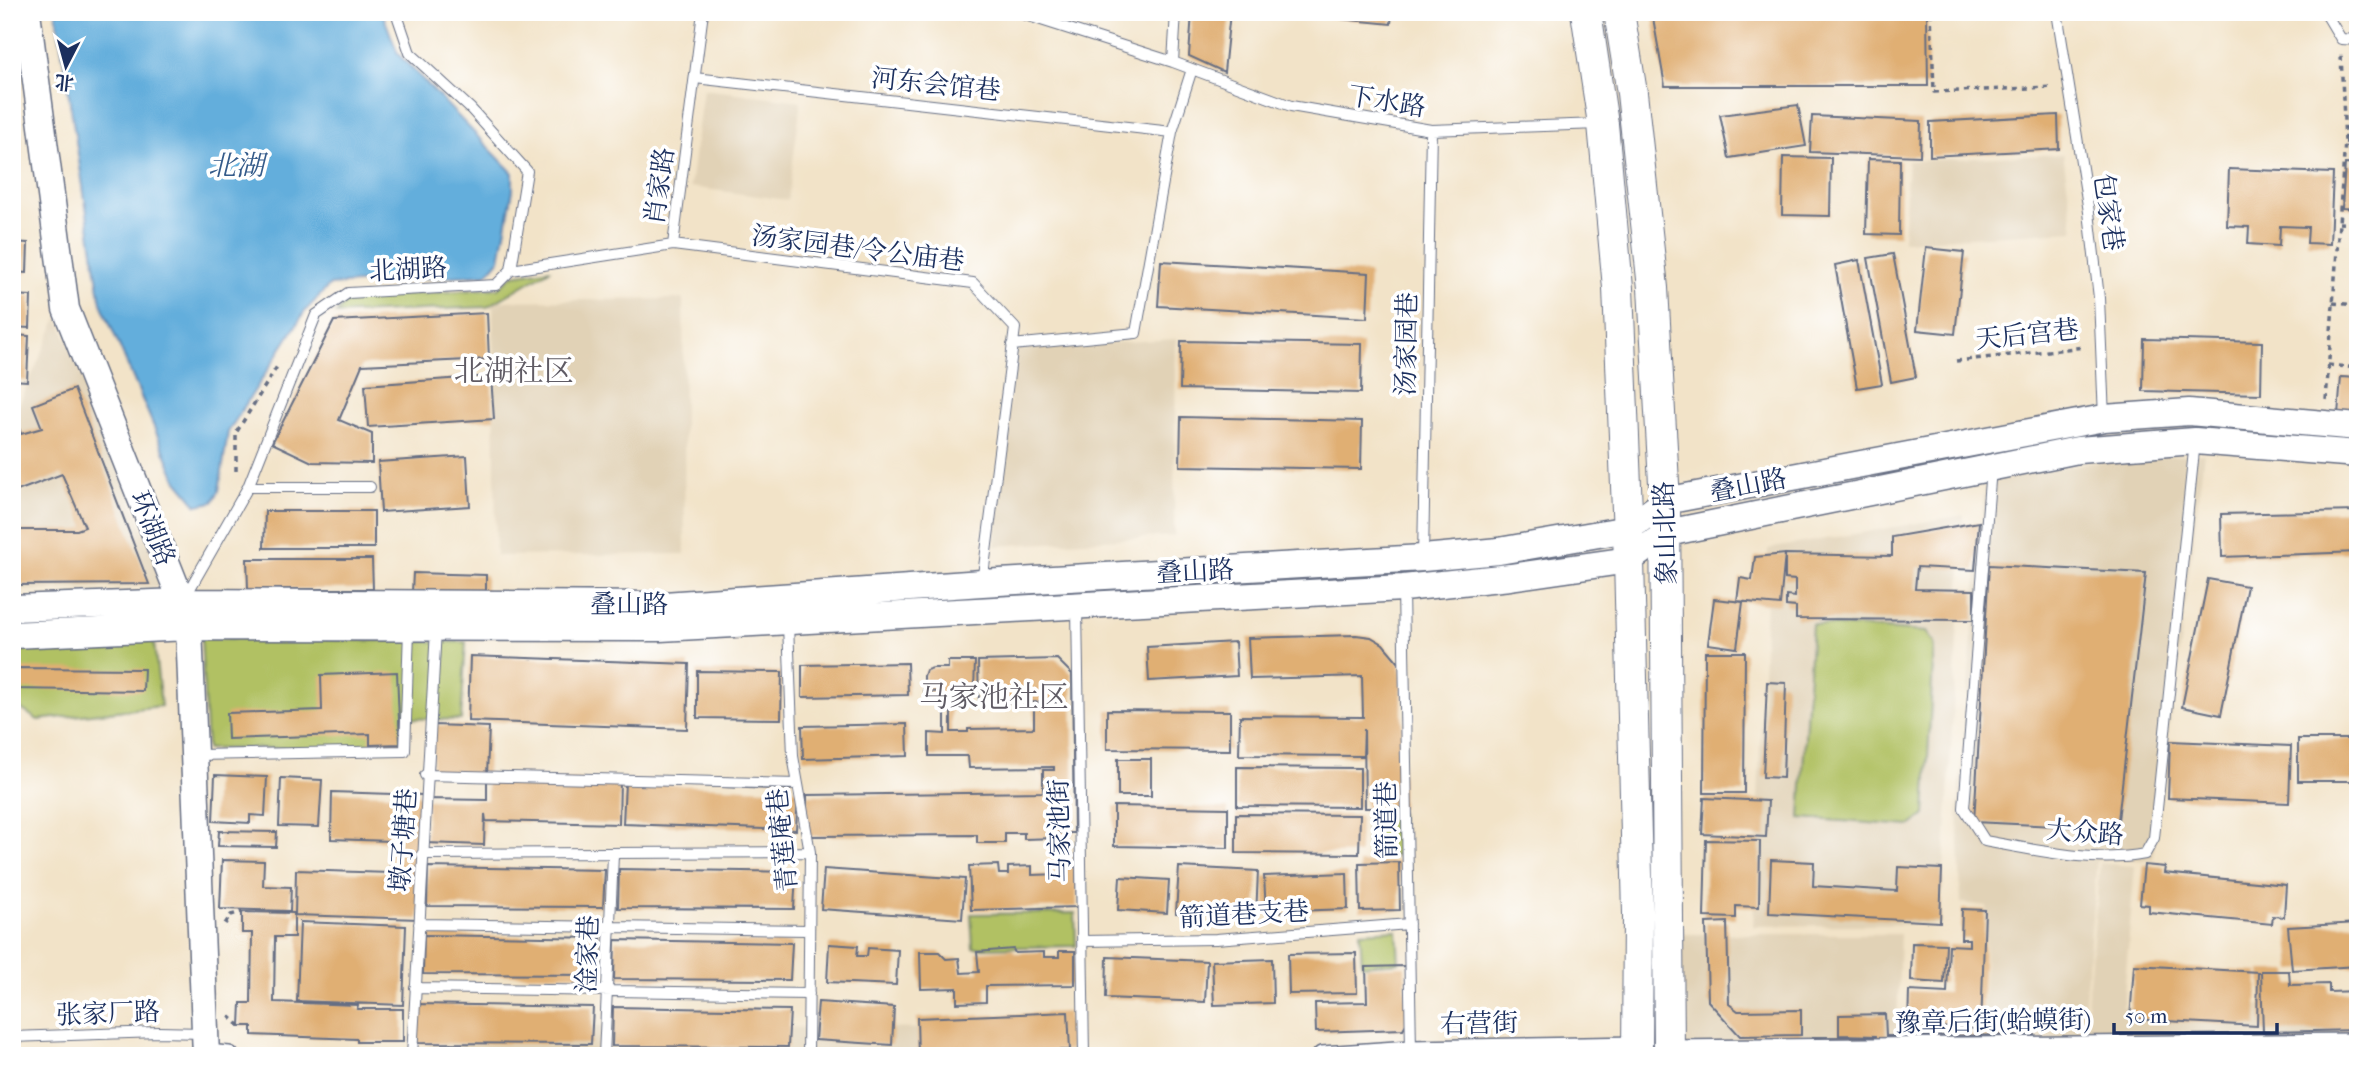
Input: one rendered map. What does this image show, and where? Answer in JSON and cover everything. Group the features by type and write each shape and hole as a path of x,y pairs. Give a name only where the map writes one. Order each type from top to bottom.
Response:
{"main road":[{"name":"象山北路","path":"1586,12 1603,124 1618,288 1629,560 1638,914 1637,1051"},
{"name":"象山北路","path":"1619,12 1632,93 1653,288 1667,533 1670,1053"},
{"name":"环湖路","path":"25,15 66,309 186,615 211,1050"},
{"name":"叠山路","path":"12,635 186,615 664,605 982,583 1423,558 1499,551 1628,529 1665,501 2104,418 2189,412 2358,427"},
{"name":"叠山路","path":"12,608 409,628 660,628 1403,588 1510,578 1629,560 1667,533 2078,450 2195,441 2358,454"}],"street":[{"name":"豫章后街(蛤蟆街)","path":"1670,1053 2353,1047"},
{"name":"右营街","path":"1322,1056 1411,1050 1637,1051"}],"lane":[{"path":"396,12 410,53 471,109 527,171 511,270"},
{"name":"肖家路","path":"511,270 673,245 703,12"},
{"name":"下水路","path":"1016,12 1172,62 1291,106 1431,130 1603,124"},
{"path":"1172,62 1176,12"},
{"name":"包家巷","path":"2057,12 2089,212 2099,298 2104,418"},
{"path":"2325,12 2341,39 2358,40"},
{"path":"1012,345 1136,333 1172,132 1192,69"},
{"name":"河东会馆巷","path":"695,78 1172,132"},
{"name":"汤家园巷","path":"1423,558 1431,130"},
{"name":"汤家园巷/令公庙巷","path":"673,245 973,283 1014,328 982,583"},
{"name":"北湖路","path":"186,615 248,487 316,315 348,293 496,285 511,270"},
{"name":"大众路","path":"1991,468 1964,808 1986,841 2047,852 2124,858 2145,854 2154,838 2195,441"},
{"path":"248,487 370,487"},
{"name":"箭道巷","path":"1403,588 1411,1050"},
{"name":"马家池街","path":"1077,605 1084,1056"},
{"name":"青莲庵巷","path":"788,621 793,756 810,852 808,1056"},
{"path":"195,755 405,751 409,628"},
{"name":"墩子塘巷","path":"412,1056 426,775 437,628"},
{"path":"426,775 798,784"},
{"path":"422,854 810,852"},
{"name":"淦家巷","path":"604,1056 612,855"},
{"path":"419,924 809,930"},
{"name":"箭道巷支巷","path":"1082,941 1216,939 1409,924"},
{"path":"415,988 809,994"},
{"name":"张家厂路","path":"12,1037 158,1032 211,1050"}],"path":[{"path":"1931,12 1934,92 2069,86"},
{"path":"2324,424 2345,142 2341,39"},
{"path":"2345,142 2358,143"},
{"path":"2339,223 2358,224"},
{"path":"2333,303 2358,305"},
{"name":"天后宫巷","path":"1956,361 2101,346"},
{"path":"2329,365 2358,368"},
{"path":"224,929 231,915 242,912"}],"shaded area":[{"path":"2340,12 2358,12 2358,28 2347,27"},
{"path":"703,89 801,101 788,200 690,187"},
{"path":"2063,154 2074,231 1903,241 1908,161"},
{"path":"683,299 685,554 496,556 493,301"},
{"path":"58,317 166,586 12,591 12,420"},
{"path":"1176,339 1174,536 994,546 1015,349"},
{"path":"2204,453 2153,860 2097,860 2082,1036 2100,863 2135,866 2123,1007 2358,1004 2358,1056 1659,1056 1660,934 1900,934 1897,1031 2067,1036 1982,1031 1987,906 1961,903 1958,808 1985,481 2086,463"},
{"path":"1964,515 1941,924 1753,926 1768,549"},
{"path":"431,1024 1073,1030 1072,1056 428,1056"}],"green space":[{"path":"551,269 487,307 336,314 349,299 498,288 513,275"},
{"path":"1812,624 1926,632 1934,643 1925,815 1910,826 1800,818"},
{"path":"153,634 161,706 38,720 12,703 12,650"},
{"path":"201,638 466,642 461,720 403,718 403,747 207,749"},
{"path":"1400,813 1400,855 1368,855 1367,814"},
{"path":"1075,913 1076,946 973,948 971,914"},
{"path":"1397,930 1399,962 1362,965 1360,932"}],"water":[{"name":"北湖","path":"56,12 382,12 398,54 513,173 513,190 500,259 487,274 330,285 306,310 228,432 219,491 213,502 197,505 177,481 101,303"}],"building":[{"path":"1192,12 1230,12 1224,72 1189,56"},
{"path":"1290,12 1392,12 1391,24"},
{"path":"1652,12 1927,12 1928,86 1665,86"},
{"path":"1798,105 1806,146 1729,158 1720,115"},
{"path":"2058,115 2059,149 1930,156 1930,122"},
{"path":"1812,116 1921,121 1920,156 1810,152"},
{"path":"1783,157 1831,158 1830,216 1782,215"},
{"path":"1868,159 1900,160 1899,235 1866,234"},
{"path":"2345,164 2358,165 2358,209 2342,208"},
{"path":"2229,169 2333,173 2330,244 2307,243 2308,227 2280,226 2279,246 2248,244 2249,227 2227,226"},
{"path":"12,170 18,170 17,206 12,206"},
{"path":"12,242 28,243 27,273 12,272"},
{"path":"1926,248 1964,252 1955,334 1917,330"},
{"path":"1893,254 1916,377 1891,382 1868,258"},
{"path":"1859,260 1882,384 1857,388 1835,265"},
{"path":"1161,261 1369,273 1367,318 1158,306"},
{"path":"12,295 31,296 30,328 12,327"},
{"path":"487,313 489,359 362,365 339,420 372,434 372,463 312,462 272,443 334,321"},
{"path":"12,335 29,336 27,381 12,380"},
{"path":"2144,339 2262,342 2261,394 2143,391"},
{"path":"1181,341 1362,344 1361,393 1180,389"},
{"path":"491,376 494,419 368,427 365,385"},
{"path":"2341,377 2358,378 2358,417 2338,415"},
{"path":"74,389 149,584 12,585 12,530 77,530 85,527 62,474 12,493 12,405 21,434 42,428 33,405"},
{"path":"1181,417 1362,421 1361,469 1180,466"},
{"path":"467,456 470,506 381,512 378,462"},
{"path":"265,511 374,511 374,548 264,548"},
{"path":"2358,511 2358,552 2222,557 2221,514"},
{"path":"1979,522 1975,570 1917,567 1915,589 1974,590 1974,620 1796,619 1796,607 1786,606 1786,596 1795,597 1795,580 1785,579 1785,554 1892,556 1892,537"},
{"path":"1785,554 1780,605 1737,601 1740,578 1752,580 1755,557"},
{"path":"247,559 372,559 373,589 248,589"},
{"path":"1989,565 2146,573 2117,829 1974,822"},
{"path":"413,573 486,575 486,594 412,592"},
{"path":"2208,579 2247,586 2221,715 2182,707"},
{"path":"1714,599 1743,602 1737,648 1708,644"},
{"path":"1356,635 1371,637 1383,644 1399,663 1402,677 1402,808 1365,808 1364,729 1363,756 1239,755 1240,716 1363,717 1362,676 1250,679 1248,638"},
{"path":"1235,642 1237,676 1149,681 1147,647"},
{"path":"1705,652 1745,652 1744,793 1704,793"},
{"path":"470,656 689,664 687,729 468,721"},
{"path":"1057,659 1072,674 1074,833 1056,833 1056,838 1024,839 1024,833 1005,833 1005,843 977,843 977,835 807,836 807,795 1043,792 1043,770 1054,770 1054,767 969,768 968,756 929,756 929,733 945,734 945,709 939,709 938,692 924,691 924,676 926,670 948,668 948,661 975,661 974,691 962,691 962,709 951,708 951,732 968,732 968,729 1034,728 1034,706 1056,706 1056,702 979,703 978,661"},
{"path":"907,663 908,695 802,697 802,665"},
{"path":"14,668 144,669 143,691 14,689"},
{"path":"697,671 782,672 781,719 697,718"},
{"path":"397,672 400,744 370,745 370,734 228,739 227,713 322,710 321,675"},
{"path":"1767,682 1786,683 1783,778 1763,777"},
{"path":"1107,710 1230,711 1230,750 1107,749"},
{"path":"907,724 908,756 803,759 802,726"},
{"path":"434,725 489,727 487,775 432,772"},
{"path":"2355,726 2358,726 2358,781 2298,781 2298,739 2355,739"},
{"path":"2170,741 2291,746 2289,803 2168,798"},
{"path":"1118,759 1151,759 1151,796 1118,796"},
{"path":"1237,767 1360,768 1360,807 1237,806"},
{"path":"215,775 267,777 265,816 250,815 250,823 213,821"},
{"path":"281,778 322,780 319,827 279,826"},
{"path":"487,779 620,781 619,824 486,821 485,814 484,845 426,843 427,799 487,800"},
{"path":"625,783 798,790 796,830 623,824"},
{"path":"332,792 423,795 419,919 295,915 296,870 390,873 391,841 331,839"},
{"path":"1704,798 1768,801 1766,837 1702,834"},
{"path":"1114,806 1228,808 1228,848 1114,846"},
{"path":"1236,814 1360,815 1359,854 1236,853"},
{"path":"219,831 277,832 276,847 218,846"},
{"path":"1706,840 1760,841 1759,907 1736,906 1736,918 1704,917"},
{"path":"222,860 264,861 263,886 291,887 290,911 220,909"},
{"path":"1771,860 1814,862 1813,886 1897,891 1898,867 1942,869 1940,922 1769,913"},
{"path":"1399,862 1400,910 1360,911 1359,863"},
{"path":"998,865 999,874 1008,874 1008,867 1032,866 1032,875 1062,874 1062,867 1076,867 1077,907 971,910 969,866"},
{"path":"2144,865 2165,867 2164,873 2286,885 2284,917 2273,916 2272,924 2149,912 2149,905 2140,904"},
{"path":"428,867 605,870 603,907 427,906"},
{"path":"1179,867 1258,871 1256,917 1176,913"},
{"path":"619,869 796,872 794,909 618,908"},
{"path":"824,869 965,879 962,919 821,909"},
{"path":"1347,873 1348,909 1266,912 1264,876"},
{"path":"1120,877 1169,880 1167,913 1118,910"},
{"path":"1962,909 1985,910 1981,1029 1908,1026 1909,991 1947,993 1949,945 1969,946 1969,939 1961,939"},
{"path":"242,912 294,913 294,937 275,937 274,1002 358,1005 357,1009 403,1009 403,1042 357,1042 357,1039 252,1035 252,1026 240,1026 241,1003 251,1003 252,933 242,933"},
{"path":"300,922 406,926 403,1005 297,1001"},
{"path":"1727,922 1729,1004 1738,1011 1801,1010 1801,1035 1740,1036 1708,1001 1706,923"},
{"path":"2358,923 2358,966 2292,970 2288,927"},
{"path":"424,935 601,938 599,975 423,974"},
{"path":"615,940 792,943 790,980 614,979"},
{"path":"1912,943 1946,944 1944,983 1911,981"},
{"path":"829,944 858,946 857,956 867,956 868,948 898,950 896,985 827,982"},
{"path":"1013,949 1015,953 1044,952 1044,957 1059,957 1059,951 1075,951 1075,985 986,986 986,1002 957,1003 957,988 921,989 920,952 939,952 946,959 959,958 961,973 979,972 977,952"},
{"path":"1356,953 1357,993 1289,994 1288,954"},
{"path":"1107,957 1207,961 1205,1002 1106,998"},
{"path":"1272,959 1273,1003 1214,1005 1212,961"},
{"path":"2134,965 2258,972 2257,1026 2130,1019"},
{"path":"1405,966 1407,1022 1403,1029 1316,1032 1315,1003 1367,1002 1366,967"},
{"path":"2261,971 2289,971 2290,985 2329,984 2329,992 2358,991 2358,1030 2263,1032"},
{"path":"818,1002 894,1007 892,1045 815,1040"},
{"path":"416,1004 593,1007 591,1044 415,1043"},
{"path":"613,1007 790,1010 788,1047 612,1046"},
{"path":"1068,1012 1070,1050 918,1056 917,1018"},
{"path":"1885,1014 1886,1036 1897,1036 1897,1042 1813,1043 1813,1037 1877,1036 1839,1035 1839,1015"},
{"path":"2035,1035 2035,1042 1899,1042 1899,1036"}],"district":[{"name":"北湖社区","path":"514,371"},
{"name":"马家池社区","path":"994,697"}]}
